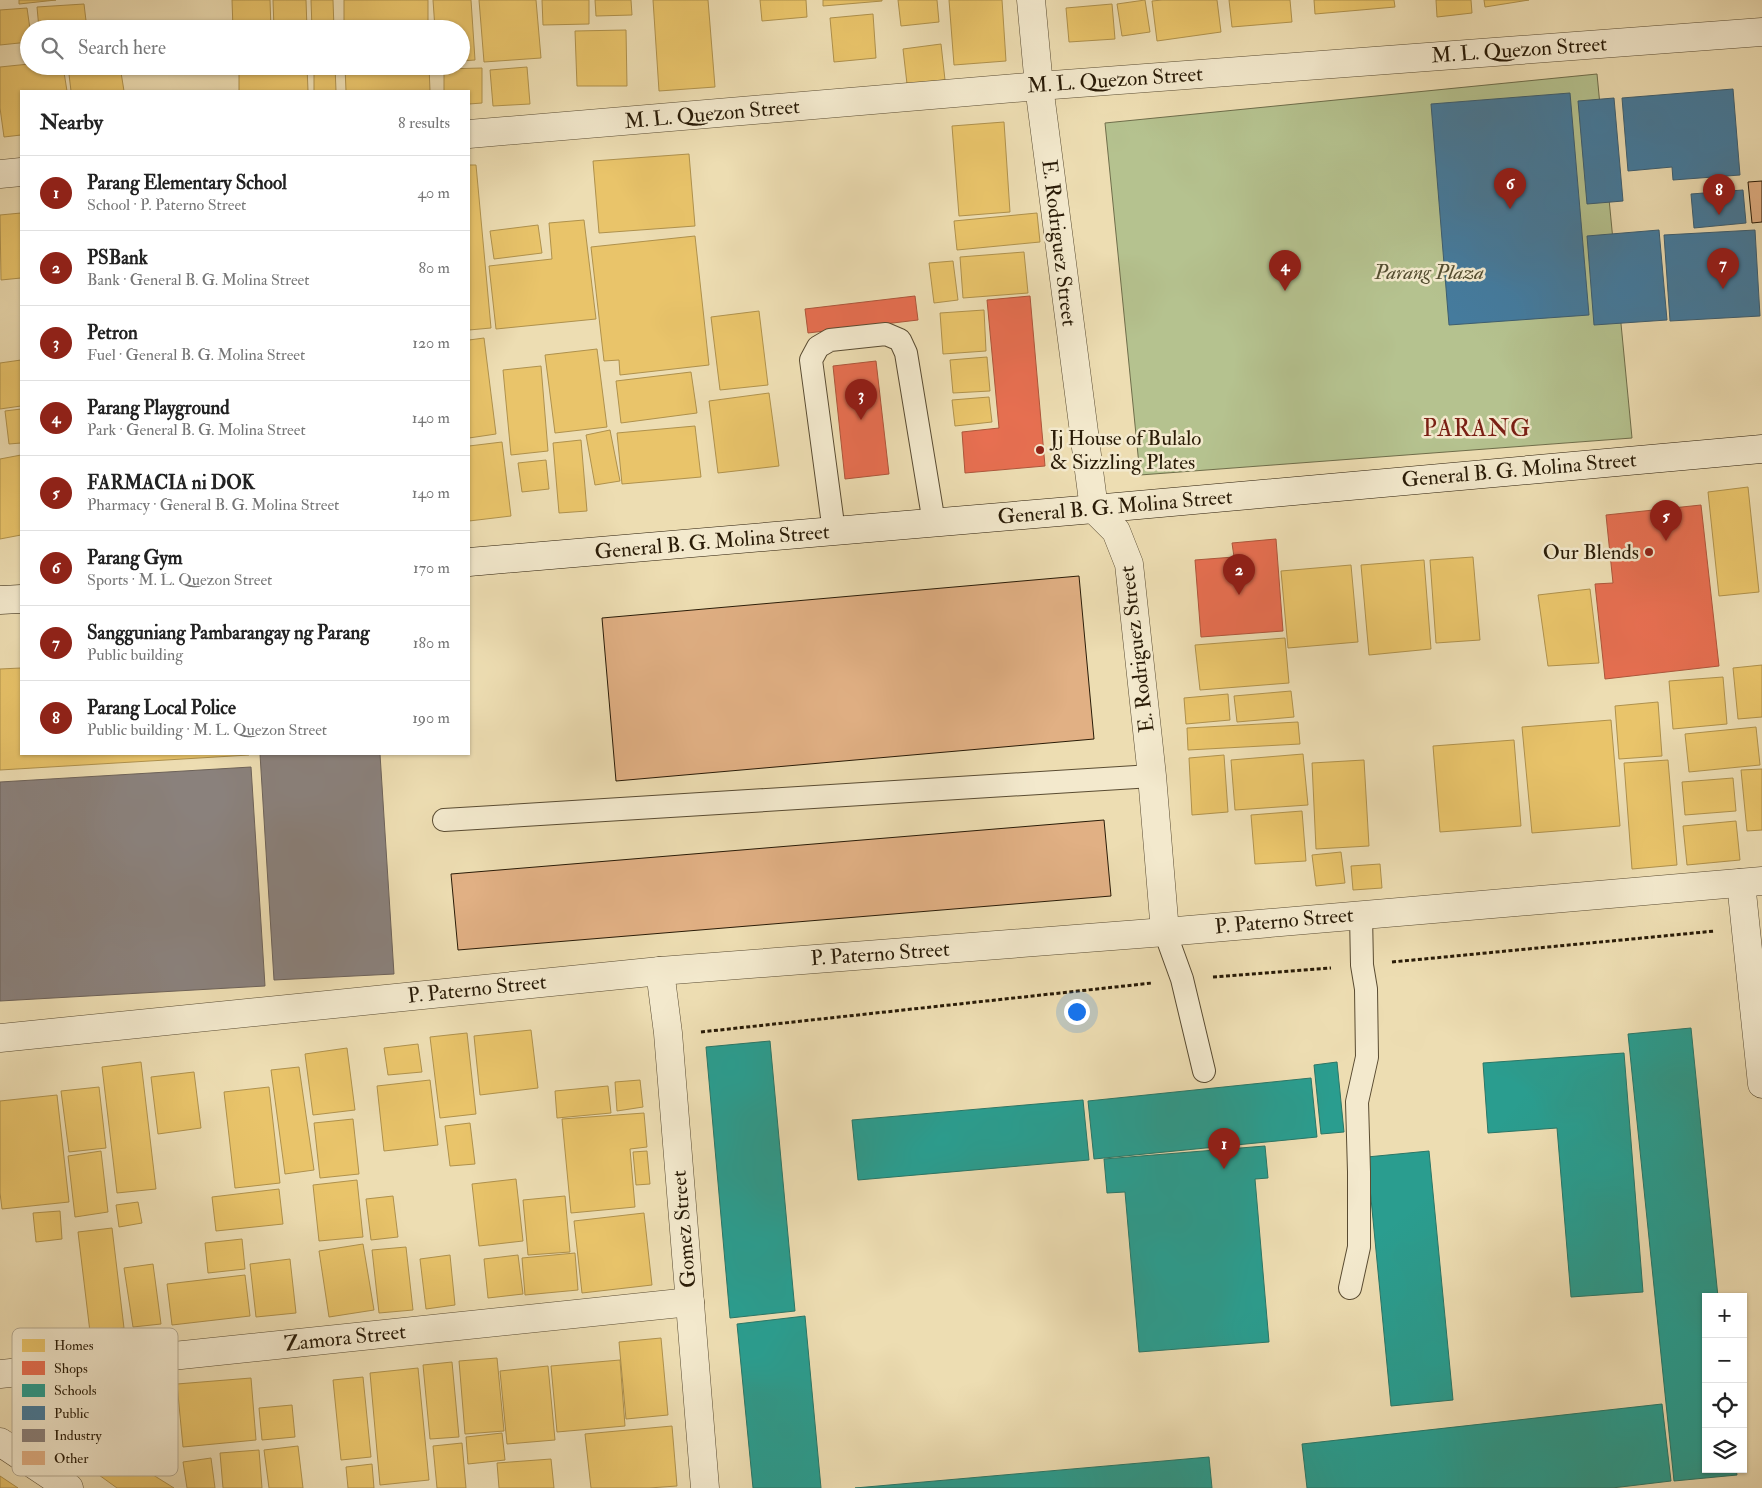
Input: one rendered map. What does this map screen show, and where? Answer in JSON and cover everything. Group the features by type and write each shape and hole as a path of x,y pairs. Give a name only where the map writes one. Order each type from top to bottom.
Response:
{"street":[{"name":"E. Rodriguez Street","path":"1031,0 1039,86 1094,509 1116,531 1129,564 1152,776 1165,932"},
{"name":"M. L. Quezon Street","path":"470,134 1039,86 1762,32"},
{"path":"0,174 20,172"},
{"name":"General B. G. Molina Street","path":"470,562 834,532 1762,449"},
{"path":"0,600 20,599"},
{"path":"1752,882 1762,1084"},
{"name":"P. Paterno Street","path":"0,1038 660,971 1165,932 1752,882"},
{"name":"Gomez Street","path":"660,971 668,1032 705,1488"},
{"name":"Zamora Street","path":"178,1355 690,1302"},
{"path":"0,1442 12,1450"},
{"path":"51,1476 69,1488"}],"lane":[{"path":"834,532 811,360 818,347 830,340 886,334 900,340 906,352 934,523"},
{"path":"444,820 1152,776"},
{"path":"1350,1288 1359,1247 1360,1172 1356,1102 1367,1057 1366,989 1362,965 1360,915"},
{"name":"E. Rodriguez Street","path":"1165,932 1182,979 1204,1071"}],"green space":[{"name":"Parang Plaza","path":"1597,74 1632,438 1140,475 1105,123"}],"building: Homes":[{"path":"19,0 56,0 19,4"},
{"path":"232,0 270,0 271,20 233,20"},
{"path":"273,0 306,0 307,20 274,20"},
{"path":"311,0 333,0 334,20 312,20"},
{"path":"344,0 428,0 428,20 344,20"},
{"path":"433,0 471,0 475,60 470,60 470,20 434,20"},
{"path":"479,0 536,0 541,58 484,62"},
{"path":"542,0 589,0 589,24 543,25"},
{"path":"595,0 631,0 632,15 596,16"},
{"path":"653,0 708,0 715,87 659,91"},
{"path":"760,0 806,0 807,17 762,21"},
{"path":"823,0 882,0 882,1 823,6"},
{"path":"898,0 937,0 939,22 901,26"},
{"path":"949,0 1002,0 1006,61 954,65"},
{"path":"1145,0 1150,32 1122,36 1117,4"},
{"path":"1217,0 1221,32 1157,41 1152,1"},
{"path":"1229,0 1290,0 1292,22 1232,27"},
{"path":"1314,0 1394,0 1395,7 1315,14"},
{"path":"1436,0 1471,0 1472,13 1437,17"},
{"path":"1484,0 1529,0 1485,7"},
{"path":"84,4 86,20 38,20 37,7"},
{"path":"1112,4 1115,39 1069,42 1066,8"},
{"path":"27,8 29,20 20,20 20,43 0,45 0,10"},
{"path":"873,14 876,58 834,62 830,18"},
{"path":"626,30 627,86 577,86 575,31"},
{"path":"941,44 945,80 907,84 903,49"},
{"path":"20,65 20,75 64,75 67,90 20,90 20,135 4,137 0,108 0,67"},
{"path":"527,67 530,104 493,106 490,70"},
{"path":"470,68 482,68 482,103 470,104 470,90 444,90 444,75 470,75"},
{"path":"69,75 121,75 124,90 71,90"},
{"path":"239,75 307,75 308,90 239,90"},
{"path":"314,75 335,75 336,90 314,90"},
{"path":"345,75 429,75 430,90 346,90"},
{"path":"1004,122 1010,212 959,216 952,126"},
{"path":"689,154 695,226 599,233 593,161"},
{"path":"470,165 476,165 491,328 470,330"},
{"path":"20,213 20,278 1,280 0,215"},
{"path":"1037,213 1040,242 957,250 954,221"},
{"path":"584,220 596,319 496,329 489,266 552,259 549,223"},
{"path":"538,225 542,253 494,259 490,231"},
{"path":"695,236 709,365 620,375 619,360 604,361 591,247"},
{"path":"1024,252 1028,293 963,298 960,257"},
{"path":"953,261 958,300 934,303 929,263"},
{"path":"984,310 986,351 943,354 940,313"},
{"path":"759,311 768,385 720,390 711,317"},
{"path":"484,338 496,434 470,438 470,340"},
{"path":"597,349 607,427 555,433 545,355"},
{"path":"987,357 990,391 953,393 950,360"},
{"path":"20,360 20,406 0,409 0,363"},
{"path":"541,366 548,451 511,455 503,370"},
{"path":"691,372 697,413 621,423 616,381"},
{"path":"769,393 779,466 718,473 709,401"},
{"path":"989,397 992,422 955,426 952,400"},
{"path":"20,409 20,443 9,444 5,411"},
{"path":"695,426 701,477 622,484 617,433"},
{"path":"610,430 620,481 595,485 586,435"},
{"path":"581,440 587,511 559,513 553,443"},
{"path":"502,442 511,516 470,521 470,446"},
{"path":"20,455 20,535 0,539 0,459"},
{"path":"546,460 549,489 522,492 518,463"},
{"path":"1748,487 1759,592 1719,596 1708,492"},
{"path":"1473,557 1480,640 1436,643 1430,560"},
{"path":"1424,560 1431,649 1369,655 1361,565"},
{"path":"1351,565 1358,642 1288,648 1281,571"},
{"path":"1590,589 1599,663 1548,666 1538,595"},
{"path":"1285,638 1289,683 1200,690 1195,645"},
{"path":"1762,665 1762,717 1738,719 1733,668"},
{"path":"20,668 20,755 249,755 0,770 0,669"},
{"path":"1723,677 1727,724 1673,729 1669,681"},
{"path":"1291,691 1294,717 1237,722 1234,696"},
{"path":"1228,694 1230,720 1186,724 1184,698"},
{"path":"1658,702 1662,756 1619,759 1615,706"},
{"path":"1611,720 1620,826 1532,833 1522,727"},
{"path":"1298,722 1300,744 1188,750 1187,728"},
{"path":"1756,727 1760,765 1689,772 1685,734"},
{"path":"1514,740 1521,826 1440,832 1433,746"},
{"path":"1303,754 1308,805 1235,810 1231,760"},
{"path":"1224,755 1228,812 1192,815 1189,758"},
{"path":"1364,760 1369,846 1316,849 1312,763"},
{"path":"1668,760 1677,865 1632,869 1624,763"},
{"path":"1762,769 1762,830 1747,831 1741,770"},
{"path":"1733,778 1736,811 1685,815 1682,782"},
{"path":"1302,811 1306,861 1255,864 1251,815"},
{"path":"1736,821 1740,860 1687,865 1683,826"},
{"path":"1341,852 1345,883 1316,886 1312,855"},
{"path":"1380,864 1382,888 1353,890 1351,866"},
{"path":"531,1030 538,1088 480,1095 474,1036"},
{"path":"467,1033 476,1114 440,1118 430,1037"},
{"path":"418,1044 422,1072 388,1075 384,1048"},
{"path":"347,1048 355,1110 313,1115 305,1054"},
{"path":"141,1062 156,1189 117,1193 102,1067"},
{"path":"299,1067 314,1170 285,1174 271,1070"},
{"path":"194,1072 201,1128 158,1134 151,1077"},
{"path":"430,1080 438,1145 384,1151 377,1086"},
{"path":"640,1080 643,1107 617,1111 615,1082"},
{"path":"608,1086 611,1113 557,1118 555,1091"},
{"path":"99,1087 106,1148 69,1152 61,1091"},
{"path":"269,1087 280,1183 235,1188 224,1092"},
{"path":"57,1095 69,1202 2,1209 0,1193 0,1101"},
{"path":"644,1113 647,1147 630,1149 635,1207 571,1213 562,1119"},
{"path":"353,1119 359,1174 320,1178 314,1123"},
{"path":"470,1123 475,1164 450,1166 445,1126"},
{"path":"101,1151 108,1212 75,1217 68,1156"},
{"path":"647,1151 650,1184 636,1185 633,1152"},
{"path":"516,1179 523,1241 479,1246 472,1184"},
{"path":"357,1180 363,1237 319,1241 313,1185"},
{"path":"279,1189 283,1224 216,1231 212,1197"},
{"path":"393,1196 398,1237 371,1240 366,1199"},
{"path":"565,1196 570,1252 528,1255 523,1200"},
{"path":"138,1202 142,1223 119,1227 116,1205"},
{"path":"60,1211 62,1239 36,1242 33,1213"},
{"path":"644,1213 652,1285 582,1293 574,1221"},
{"path":"112,1228 124,1328 90,1328 78,1232"},
{"path":"242,1239 245,1269 208,1273 205,1243"},
{"path":"363,1244 374,1310 329,1317 319,1251"},
{"path":"406,1247 413,1310 379,1313 372,1250"},
{"path":"575,1253 578,1290 525,1295 522,1258"},
{"path":"450,1255 455,1305 426,1309 420,1259"},
{"path":"518,1255 523,1294 488,1298 484,1259"},
{"path":"290,1259 296,1313 256,1317 250,1264"},
{"path":"153,1264 161,1324 133,1327 124,1268"},
{"path":"245,1275 250,1316 172,1325 167,1284"},
{"path":"661,1338 668,1415 626,1419 619,1342"},
{"path":"497,1358 504,1431 465,1434 459,1361"},
{"path":"620,1360 625,1426 557,1432 551,1366"},
{"path":"452,1362 459,1437 430,1439 423,1365"},
{"path":"548,1366 555,1440 507,1444 500,1371"},
{"path":"418,1368 429,1480 380,1485 370,1373"},
{"path":"363,1377 371,1457 341,1460 333,1380"},
{"path":"251,1378 256,1440 183,1447 178,1384"},
{"path":"292,1405 295,1437 262,1440 259,1408"},
{"path":"672,1426 677,1486 591,1488 585,1434"},
{"path":"502,1433 505,1460 468,1464 466,1437"},
{"path":"462,1443 466,1488 437,1488 433,1446"},
{"path":"298,1446 303,1488 269,1488 264,1450"},
{"path":"259,1450 262,1488 223,1488 220,1453"},
{"path":"211,1458 215,1488 187,1488 183,1462"},
{"path":"551,1459 554,1488 499,1488 497,1463"},
{"path":"372,1464 374,1488 348,1488 346,1467"},
{"path":"0,1476 18,1488 0,1488"},
{"path":"100,1476 155,1476 174,1488 117,1488"}],"building: Shops":[{"path":"915,296 918,320 808,333 805,309"},
{"path":"1030,296 1045,466 965,473 962,432 999,428 987,300"},
{"path":"876,361 889,474 845,479 833,366"},
{"path":"1701,505 1719,666 1605,679 1595,584 1613,583 1606,515"},
{"path":"1276,539 1283,631 1201,637 1195,560 1234,557 1232,543"}],"building: Schools":[{"path":"1691,1028 1718,1293 1702,1293 1702,1473 1737,1473 1737,1475 1674,1481 1628,1034"},
{"path":"770,1041 795,1311 730,1318 706,1047"},
{"path":"1624,1053 1643,1292 1571,1297 1557,1128 1488,1133 1483,1063"},
{"path":"1337,1062 1344,1132 1321,1134 1314,1065"},
{"path":"1311,1078 1317,1137 1094,1159 1088,1101"},
{"path":"1083,1100 1089,1160 858,1180 852,1120"},
{"path":"1265,1146 1268,1178 1255,1179 1269,1342 1139,1352 1125,1192 1107,1193 1104,1159"},
{"path":"1429,1151 1453,1400 1391,1406 1367,1157"},
{"path":"805,1316 821,1488 753,1488 737,1324"},
{"path":"1662,1404 1671,1481 1612,1488 1307,1488 1302,1444"},
{"path":"1209,1457 1212,1488 855,1488"}],"building: Public":[{"path":"1733,89 1740,175 1673,180 1672,167 1628,171 1622,98"},
{"path":"1570,93 1589,315 1449,325 1431,104"},
{"path":"1614,98 1623,201 1587,204 1578,101"},
{"path":"1743,190 1746,223 1694,228 1691,194"},
{"path":"1659,230 1667,320 1594,325 1587,236"},
{"path":"1755,230 1760,316 1670,321 1664,235"}],"building: Industry":[{"path":"260,755 380,755 394,974 274,980"},
{"path":"251,767 265,986 0,1001 0,782"}],"building: Other":[{"path":"1762,181 1762,222 1752,223 1748,182"},
{"path":"1079,576 1094,739 616,781 602,618"},
{"path":"1104,820 1111,896 458,950 451,874"}],"place":[{"name":"Parang Gym","path":"1510,209"},
{"name":"Parang Local Police","path":"1719,215"},
{"name":"Sangguniang Pambarangay ng Parang","path":"1723,289"},
{"name":"Parang Playground","path":"1285,291"},
{"name":"Petron","path":"861,420"},
{"name":"Jj House of Bulalo & Sizzling Plates","path":"1040,450"},
{"name":"FARMACIA ni DOK","path":"1666,541"},
{"name":"Our Blends","path":"1649,552"},
{"name":"PSBank","path":"1239,595"},
{"name":"Parang Elementary School","path":"1224,1169"}],"district":[{"name":"PARANG","path":"1477,428"}]}
